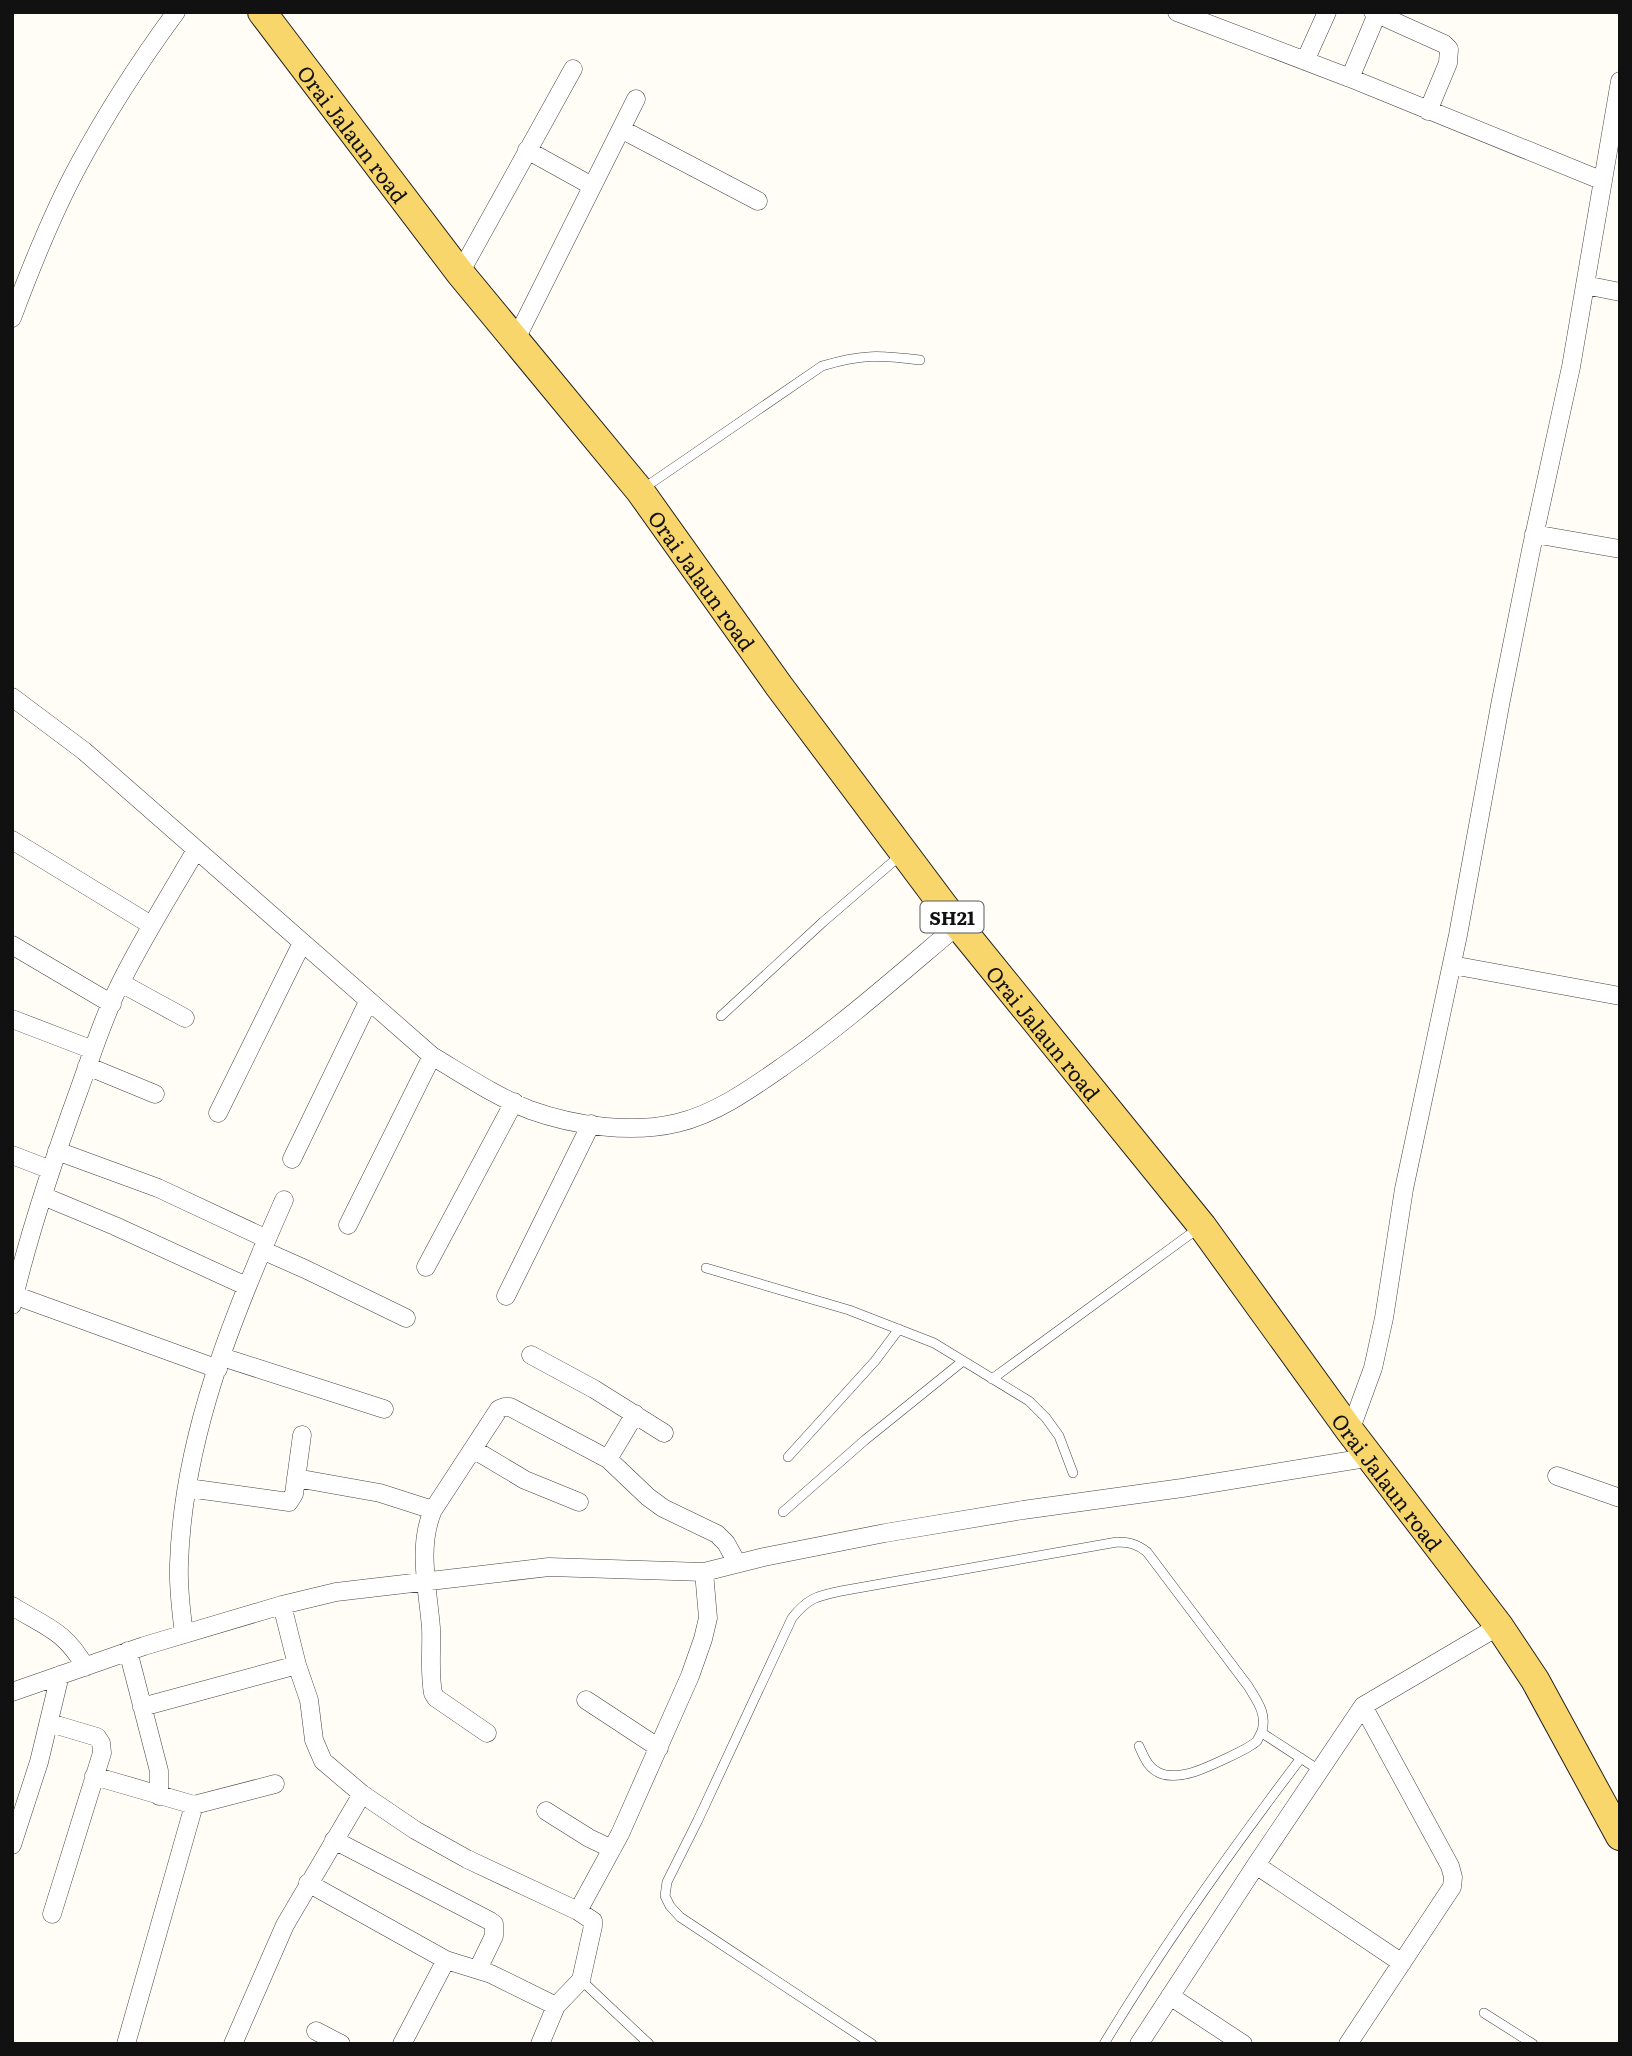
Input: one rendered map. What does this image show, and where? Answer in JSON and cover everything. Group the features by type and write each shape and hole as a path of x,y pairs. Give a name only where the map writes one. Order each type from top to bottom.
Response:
{"main road":[{"name":"Orai Jalaun road","path":"262,12 460,273 640,491 779,686 958,925 1202,1226 1350,1431 1499,1626 1535,1680 1620,1836"}],"street":[{"path":"12,318 51,221 78,166 126,85 176,12"},
{"path":"1177,12 1196,16 1602,181"},
{"path":"1305,61 1327,12"},
{"path":"1350,78 1375,13 1444,44 1449,49 1448,63 1428,111"},
{"path":"460,273 573,69"},
{"path":"1350,1431 1373,1368 1384,1318 1404,1189 1452,965 1534,534 1571,367 1620,81"},
{"path":"515,341 636,99"},
{"path":"621,129 758,201"},
{"path":"527,150 592,186"},
{"path":"1585,285 1620,292"},
{"path":"1534,534 1620,549"},
{"path":"12,697 84,751 432,1056 492,1093 531,1110 591,1124 636,1128 678,1123 714,1110 762,1082 827,1035 958,925"},
{"path":"12,840 151,925"},
{"path":"197,850 151,925 112,1004 57,1151 14,1293 220,1363 383,1409"},
{"path":"218,1113 302,943"},
{"path":"12,945 112,1004"},
{"path":"1452,965 1620,996"},
{"path":"121,983 186,1018"},
{"path":"292,1159 368,1002"},
{"path":"12,1019 155,1094"},
{"path":"348,1225 432,1056"},
{"path":"426,1267 514,1102"},
{"path":"506,1296 591,1124"},
{"path":"57,1151 158,1188 305,1269 406,1318"},
{"path":"12,1155 51,1170"},
{"path":"43,1196 246,1286"},
{"path":"184,1634 179,1563 194,1449 246,1286 284,1200"},
{"path":"531,1355 664,1433"},
{"path":"487,1733 436,1698 433,1693 424,1541 433,1510 495,1413 504,1407 510,1408 608,1459 663,1508 717,1534 726,1542 737,1563"},
{"path":"608,1459 635,1414"},
{"path":"188,1488 285,1503 292,1499 302,1434"},
{"path":"473,1449 525,1480 579,1502"},
{"path":"12,1692 128,1651 282,1605 336,1592 549,1567 704,1572 764,1557 935,1525 1372,1457"},
{"path":"1558,1476 1620,1498"},
{"path":"296,1478 380,1493 433,1510"},
{"path":"578,1912 612,1849 690,1676 708,1618 704,1572"},
{"path":"282,1605 309,1700 314,1740 323,1761 362,1794 415,1830 590,1918 593,1926 581,1980 556,2006 540,2044"},
{"path":"12,1606 56,1631 76,1651 85,1667"},
{"path":"1139,2044 1363,1706 1499,1626"},
{"path":"128,1651 159,1771 159,1796"},
{"path":"142,1707 297,1665"},
{"path":"12,1845 50,1723 60,1675"},
{"path":"586,1700 659,1748"},
{"path":"1348,2044 1452,1887 1453,1877 1450,1866 1363,1706"},
{"path":"50,1723 97,1737 102,1753 51,1914"},
{"path":"94,1776 194,1805 275,1784"},
{"path":"233,2044 285,1926 362,1794"},
{"path":"126,2044 194,1805"},
{"path":"546,1811 612,1849"},
{"path":"334,1840 495,1924 494,1936 478,1969"},
{"path":"1256,1865 1402,1962"},
{"path":"308,1883 446,1960 478,1969 556,2006"},
{"path":"402,2044 446,1960"},
{"path":"1170,1996 1243,2044"},
{"path":"316,2031 341,2044"}],"lane":[{"path":"640,491 822,366 853,357 883,355 920,360"},
{"path":"721,1016 903,852"},
{"path":"992,1379 1202,1226"},
{"path":"706,1268 849,1310 934,1343 1029,1401 1059,1436 1073,1473"},
{"path":"788,1457 875,1362 900,1329"},
{"path":"783,1512 865,1440 963,1361"},
{"path":"872,2044 680,1917 665,1896 667,1882 704,1809 792,1618 802,1605 814,1597 841,1591 1117,1542 1129,1542 1139,1546 1147,1552 1248,1686 1261,1707 1264,1718 1262,1733 1257,1741 1194,1772 1173,1776 1160,1774 1148,1766 1139,1746"},
{"path":"1262,1733 1319,1770"},
{"path":"1104,2044 1220,1866 1301,1758"},
{"path":"581,1980 649,2044"},
{"path":"1484,2013 1533,2044"}]}
